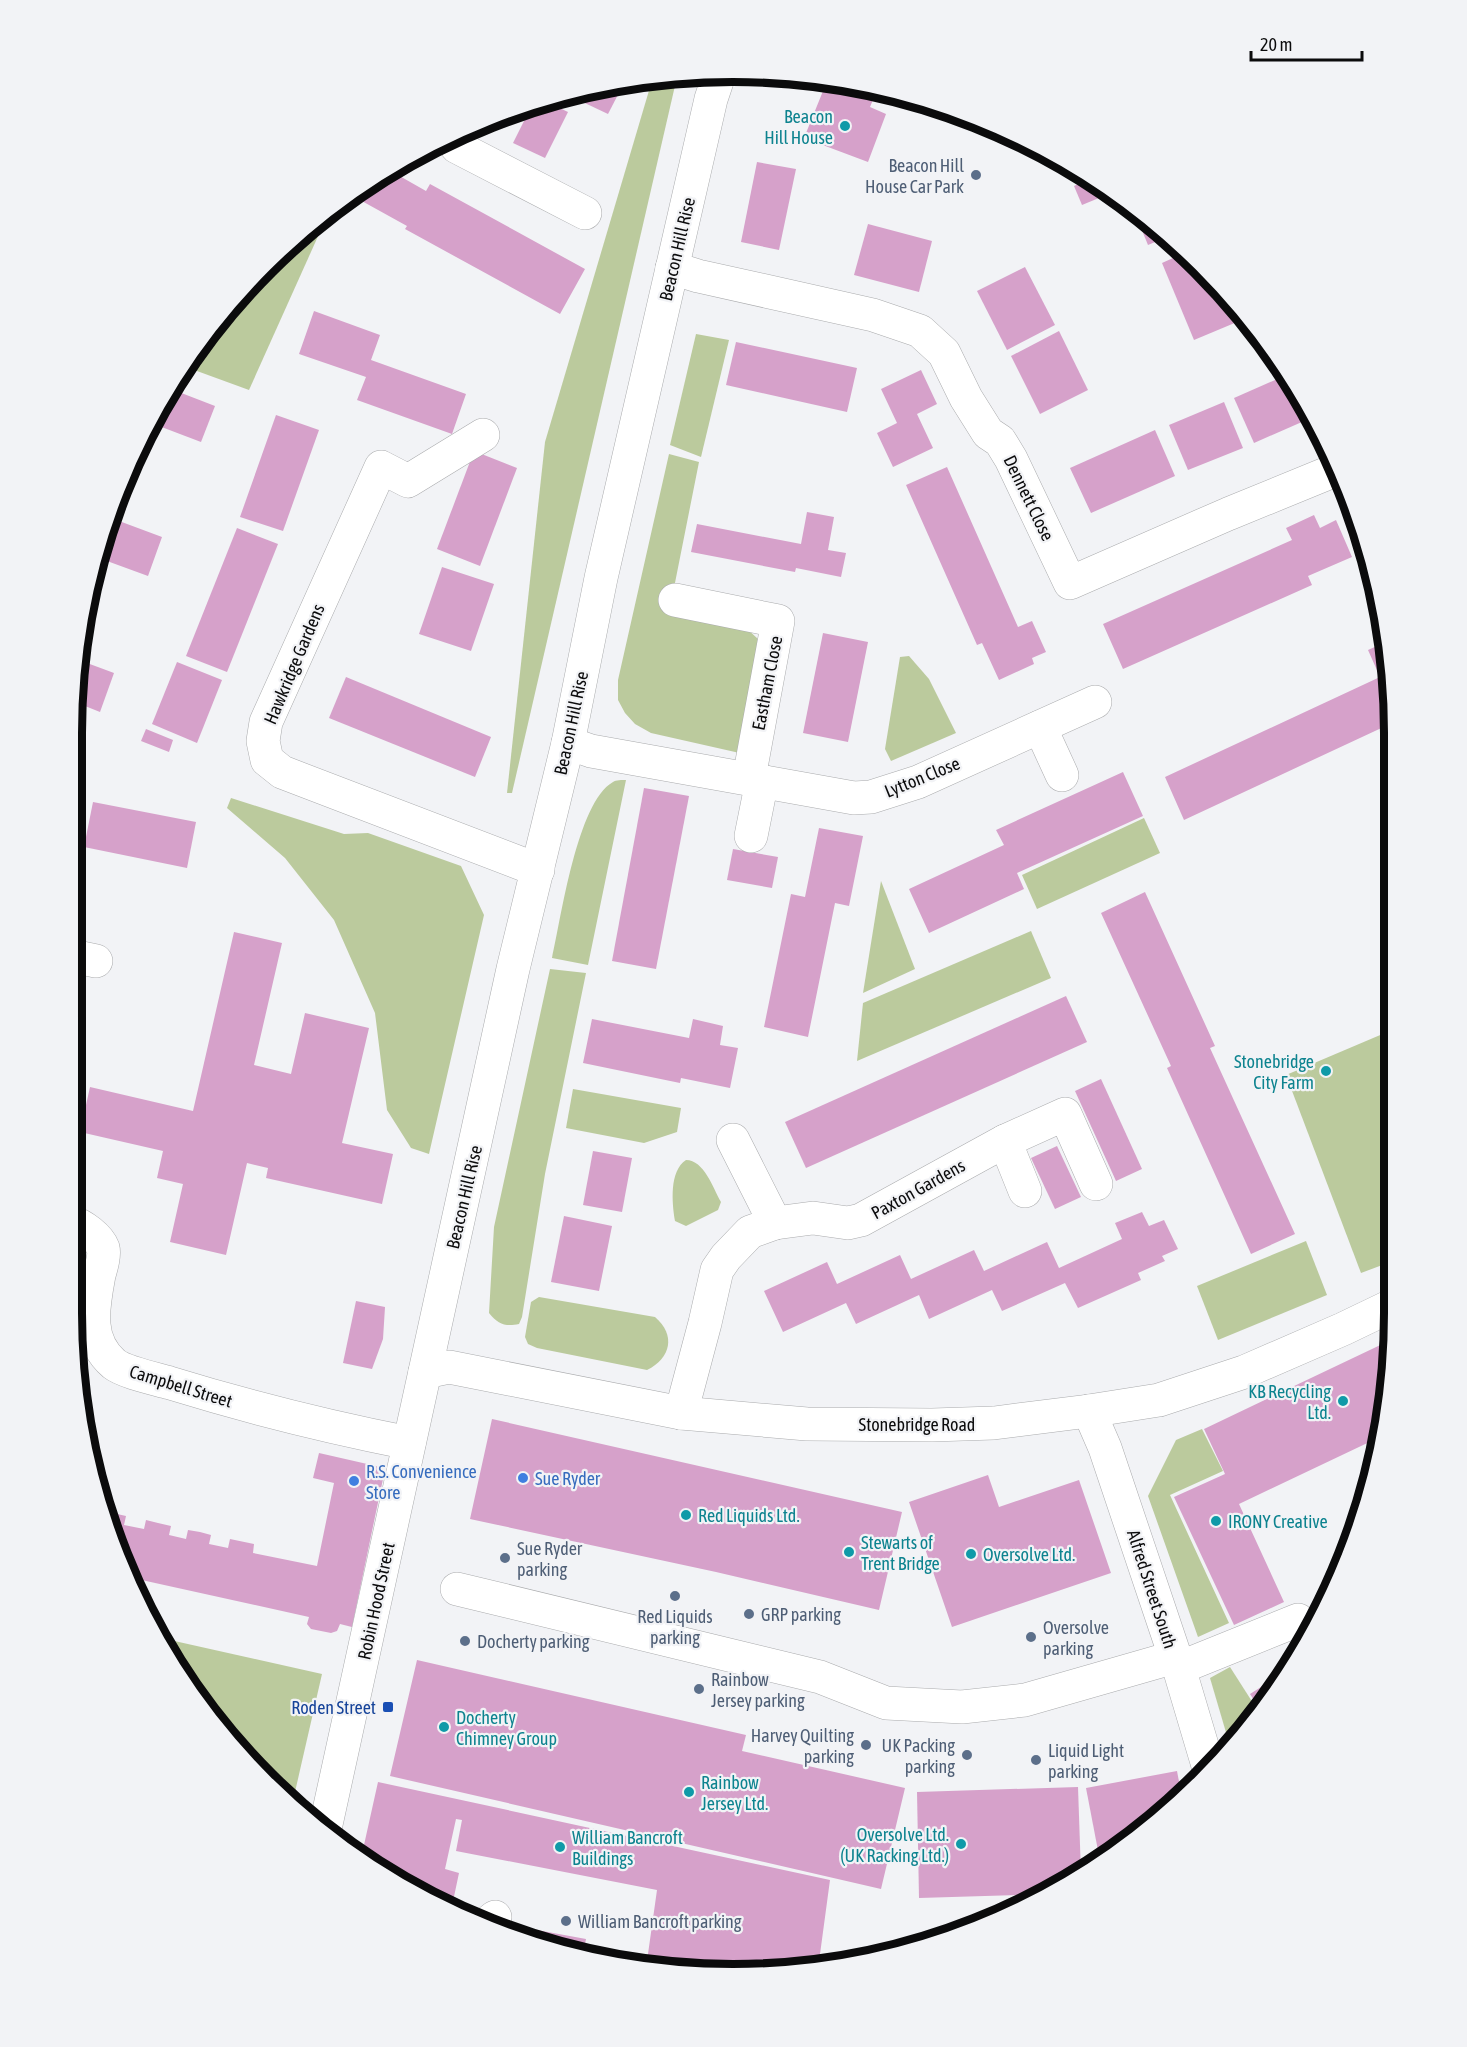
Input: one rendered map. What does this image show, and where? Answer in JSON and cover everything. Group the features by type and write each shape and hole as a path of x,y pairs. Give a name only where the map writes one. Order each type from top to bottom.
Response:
{"street":[{"name":"Beacon Hill Rise","path":"425,1372 513,969 568,743 601,578 717,83"},
{"path":"456,145 585,213"},
{"name":"Dennett Close","path":"672,268 873,315 920,331 944,353 966,398 987,433 1000,441 1011,459 1070,583 1330,472"},
{"name":"Hawkridge Gardens","path":"483,435 408,481 381,467 266,722 263,741 267,760 282,772 538,870"},
{"name":"Eastham Close","path":"675,600 778,621 756,780"},
{"name":"Lytton Close","path":"568,743 591,751 854,798 871,797 918,782 1095,702"},
{"path":"1040,727 1062,775"},
{"path":"751,836 756,780"},
{"name":"Paxton Gardens","path":"681,1413 717,1270 750,1232 775,1223 813,1218 848,1223 861,1220 1005,1141 1065,1114 1096,1184"},
{"path":"733,1140 775,1223"},
{"path":"1005,1141 1025,1191"},
{"name":"Campbell Street","path":"82,1228 94,1235 103,1248 93,1305 93,1331 100,1348 115,1365 232,1402 409,1443"},
{"name":"Stonebridge Road","path":"425,1372 449,1367 681,1413 807,1424 994,1423 1160,1400 1244,1372 1384,1309"},
{"name":"Robin Hood Street","path":"327,1822 425,1372"},
{"name":"Alfred Street South","path":"1089,1411 1106,1448 1177,1662 1206,1761"},
{"path":"457,1589 820,1677 886,1703 962,1707 1025,1700 1177,1662 1298,1620"}],"green space":[{"path":"675,86 512,793 507,793 545,442 650,88"},
{"path":"321,230 249,390 194,370 244,304 273,273"},
{"path":"696,334 729,340 701,457 670,445"},
{"path":"669,454 699,462 669,613 746,628 758,639 763,655 744,754 651,733 635,724 625,713 618,700 618,680"},
{"path":"909,656 929,679 956,733 891,761 885,749 900,657"},
{"path":"626,780 588,965 552,958 580,836 600,794 613,782"},
{"path":"231,798 344,834 368,833 461,866 484,915 429,1154 411,1148 387,1110 375,1013 334,920 285,858 227,808"},
{"path":"1144,818 1160,853 1037,909 1022,875"},
{"path":"881,881 915,969 863,993"},
{"path":"1031,931 1051,978 857,1061 863,1003"},
{"path":"550,969 586,973 545,1174 522,1317 519,1324 506,1325 489,1313 494,1227"},
{"path":"1384,1033 1384,1264 1361,1273 1286,1075"},
{"path":"573,1089 681,1108 677,1132 644,1143 566,1128"},
{"path":"686,1160 692,1161 703,1170 721,1202 718,1210 686,1226 675,1221 673,1188 677,1172"},
{"path":"1306,1241 1327,1295 1218,1340 1197,1286"},
{"path":"539,1297 655,1317 666,1331 668,1346 666,1353 647,1370 537,1348 528,1344 525,1337 531,1302"},
{"path":"1202,1429 1223,1471 1170,1495 1229,1623 1198,1637 1148,1496 1176,1440"},
{"path":"171,1640 322,1674 294,1794 244,1743 217,1710"},
{"path":"1230,1667 1254,1704 1228,1738 1210,1678"}],"building":[{"name":"Beacon Hill House","path":"817,88 874,98 870,107 886,114 868,162 804,138 823,91"},
{"path":"619,93 608,114 581,101"},
{"path":"558,107 568,112 545,158 513,143 526,116"},
{"path":"757,162 796,169 779,250 741,242"},
{"path":"399,176 426,191 430,184 585,269 560,314 405,229 407,226 360,200"},
{"path":"1080,183 1102,197 1082,205 1074,186"},
{"path":"868,224 932,241 919,292 854,275"},
{"path":"1140,225 1159,240 1148,245"},
{"path":"1176,256 1223,304 1237,322 1194,340 1162,263"},
{"path":"1025,267 1055,325 1007,350 977,291"},
{"path":"314,311 380,335 371,360 466,394 452,434 357,400 366,377 299,354"},
{"path":"1059,331 1088,390 1040,414 1011,356"},
{"path":"736,342 857,368 847,412 726,385"},
{"path":"921,370 937,404 917,414 933,448 893,467 877,433 897,423 881,389"},
{"path":"1279,378 1304,421 1254,443 1234,398"},
{"path":"180,392 215,406 201,442 160,427"},
{"path":"1224,402 1243,448 1188,470 1169,425"},
{"path":"276,415 319,430 283,531 240,517"},
{"path":"1155,430 1175,476 1091,513 1070,468"},
{"path":"474,451 517,468 480,566 437,549"},
{"path":"947,467 1018,627 1032,621 1046,652 1032,658 1034,664 999,680 982,643 977,645 906,485"},
{"path":"807,512 834,517 828,550 846,553 841,577 796,568 795,572 691,552 697,524 801,544"},
{"path":"1314,515 1320,528 1336,520 1352,557 1308,576 1312,585 1123,669 1103,624 1292,540 1286,528"},
{"path":"118,521 162,537 148,576 107,561 104,568"},
{"path":"237,528 278,544 227,672 186,656"},
{"path":"442,567 494,584 471,651 419,634"},
{"path":"823,633 868,642 848,742 803,733"},
{"path":"1378,645 1384,727 1184,820 1165,777 1380,677 1368,650"},
{"path":"177,662 222,680 197,743 152,724"},
{"path":"87,663 114,673 100,712 83,705"},
{"path":"346,677 491,737 475,777 329,718"},
{"path":"146,729 173,740 169,752 141,741"},
{"path":"1123,772 1143,816 1017,873 1024,889 929,933 909,889 1004,845 996,830"},
{"path":"644,788 689,796 656,969 612,961"},
{"path":"93,802 196,822 187,868 84,847"},
{"path":"819,828 863,836 849,906 835,903 808,1037 764,1027 791,894 805,897"},
{"path":"733,849 778,857 772,888 727,880"},
{"path":"1145,892 1215,1046 1210,1048 1295,1234 1251,1254 1167,1068 1171,1066 1101,913"},
{"path":"234,932 282,943 254,1065 291,1074 305,1013 369,1028 342,1143 393,1154 382,1204 266,1178 268,1168 247,1163 226,1255 170,1242 183,1184 157,1178 163,1151 82,1132 82,1123 90,1087 193,1111"},
{"path":"1066,996 1087,1042 806,1168 785,1122"},
{"path":"592,1019 689,1038 693,1019 723,1026 720,1045 738,1048 730,1088 681,1078 680,1083 583,1063"},
{"path":"1101,1079 1142,1169 1116,1181 1075,1091"},
{"path":"1057,1146 1081,1197 1055,1209 1031,1158"},
{"path":"593,1151 632,1158 622,1212 583,1205"},
{"path":"1142,1212 1149,1226 1164,1220 1178,1249 1162,1256 1165,1261 1138,1273 1141,1280 1078,1308 1065,1283 1002,1311 992,1290 929,1319 919,1295 856,1324 846,1303 783,1332 764,1291 827,1262 837,1284 900,1255 911,1279 974,1250 984,1271 1047,1242 1059,1268 1122,1239 1115,1223"},
{"path":"564,1216 612,1226 599,1291 551,1282"},
{"path":"356,1301 385,1307 383,1339 372,1369 343,1363"},
{"path":"1383,1344 1379,1398 1372,1441 1239,1504 1284,1602 1234,1625 1174,1497 1225,1474 1204,1429"},
{"path":"492,1419 902,1512 879,1610 470,1519"},
{"path":"319,1453 376,1466 382,1470 383,1479 352,1627 340,1624 337,1631 331,1633 311,1629 307,1624 309,1617 140,1580 114,1513 126,1516 124,1525 144,1529 146,1520 171,1526 169,1535 186,1539 188,1530 200,1532 211,1535 209,1544 228,1548 230,1539 254,1544 253,1553 317,1566 334,1483 313,1478"},
{"path":"988,1475 999,1507 1079,1480 1111,1573 952,1627 909,1502"},
{"path":"417,1660 746,1735 742,1751 905,1788 881,1889 390,1776"},
{"path":"1271,1681 1255,1702 1250,1694"},
{"path":"1177,1771 1180,1787 1130,1830 1098,1853 1086,1788"},
{"path":"378,1782 830,1880 819,1959 734,1964 647,1959 657,1890 456,1851 462,1820 456,1819 445,1869 459,1873 453,1900 408,1877 363,1849"},
{"path":"1078,1787 1081,1864 1025,1895 919,1898 917,1792"},
{"path":"537,1930 586,1939 584,1947 536,1934"}],"place":[{"name":"Beacon Hill House","path":"845,126"},
{"name":"Beacon Hill House Car Park","path":"976,175"},
{"name":"Stonebridge City Farm","path":"1326,1071"},
{"name":"KB Recycling Ltd.","path":"1343,1401"},
{"name":"Sue Ryder","path":"523,1478"},
{"name":"R.S. Convenience Store","path":"354,1481"},
{"name":"Red Liquids Ltd.","path":"686,1515"},
{"name":"IRONY Creative","path":"1216,1521"},
{"name":"Stewarts of Trent Bridge","path":"849,1552"},
{"name":"Oversolve Ltd.","path":"971,1554"},
{"name":"Sue Ryder parking","path":"505,1558"},
{"name":"Red Liquids parking","path":"675,1596"},
{"name":"GRP parking","path":"749,1614"},
{"name":"Oversolve parking","path":"1031,1637"},
{"name":"Docherty parking","path":"465,1641"},
{"name":"Rainbow Jersey parking","path":"699,1689"},
{"name":"Roden Street","path":"388,1707"},
{"name":"Docherty Chimney Group","path":"444,1727"},
{"name":"Harvey Quilting parking","path":"866,1745"},
{"name":"UK Packing parking","path":"967,1755"},
{"name":"Liquid Light parking","path":"1036,1760"},
{"name":"Rainbow Jersey Ltd.","path":"689,1792"},
{"name":"Oversolve Ltd. (UK Racking Ltd.)","path":"961,1844"},
{"name":"William Bancroft Buildings","path":"560,1847"},
{"name":"William Bancroft parking","path":"566,1921"}]}
